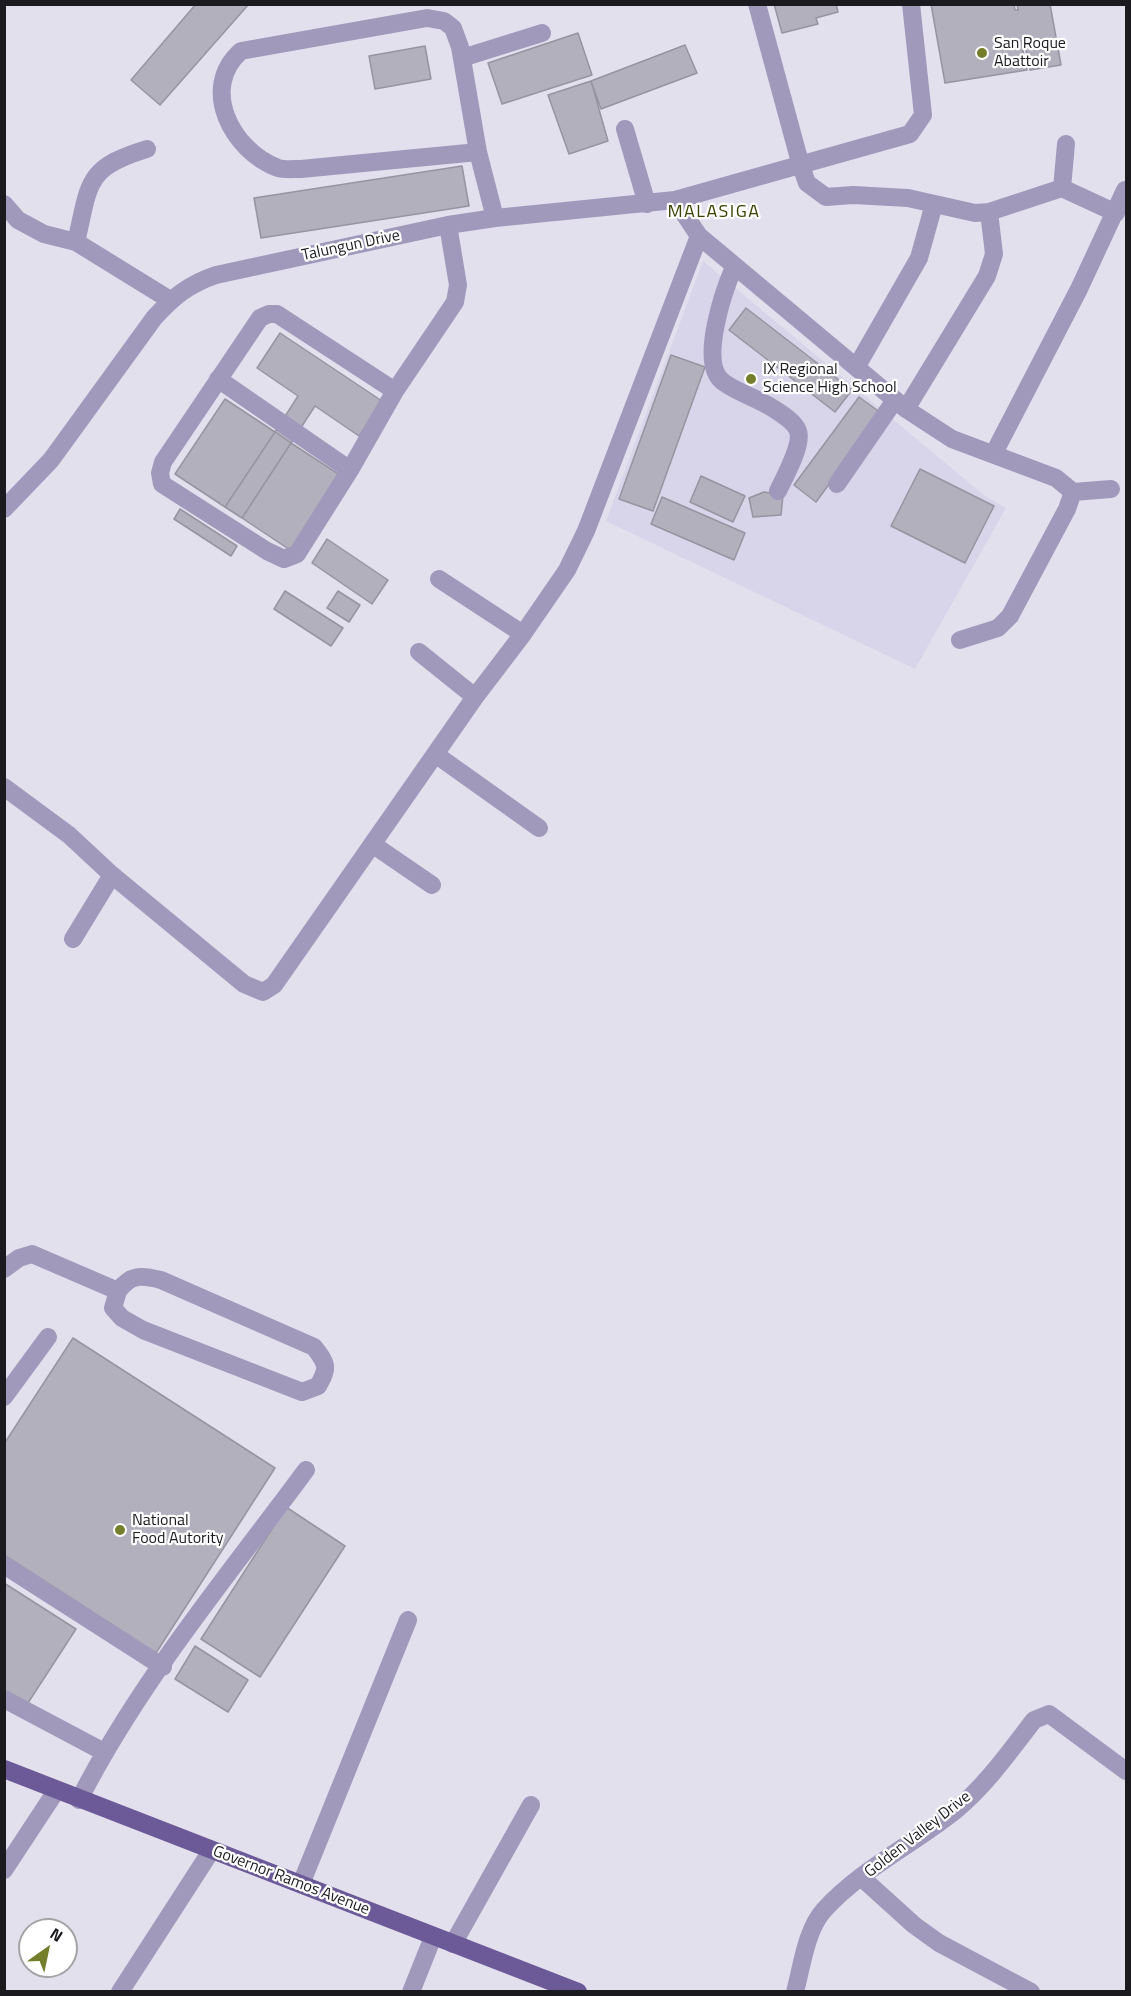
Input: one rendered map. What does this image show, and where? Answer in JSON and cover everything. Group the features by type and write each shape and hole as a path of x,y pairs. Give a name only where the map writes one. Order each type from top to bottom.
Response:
{"main road":[{"name":"Governor Ramos Avenue","path":"4,1769 578,1992"}],"street":[{"path":"758,4 801,166 807,183 826,197 883,196 975,213 988,212 1062,188 1116,213"},
{"name":"Talungun Drive","path":"4,509 51,460 153,318 170,300 191,284 216,275 448,225 495,218 675,200 910,134 923,115 912,4"},
{"path":"478,152 301,169 279,169 252,153 235,132 223,110 221,84 229,62 242,51 427,18 444,21 453,28 462,58 478,152 495,218"},
{"path":"462,58 542,33"},
{"path":"624,129 647,204"},
{"path":"1062,188 1066,144"},
{"path":"76,242 92,178 117,158 147,148"},
{"path":"994,453 1116,213 1125,190"},
{"path":"675,200 699,236 857,366 900,405 952,439 1056,478 1073,492 1111,489"},
{"path":"4,204 18,220 44,234 76,242 170,300"},
{"path":"857,366 920,258 934,204"},
{"path":"837,484 900,405 990,269 994,254 988,212"},
{"path":"395,391 277,314 269,314 260,318 163,462 160,473 162,483 171,491 284,559 297,554 350,470 395,391 455,302 458,285 448,225"},
{"path":"4,786 69,835 112,875 244,984 263,992 274,985 475,696 523,634 567,570 586,531 699,236"},
{"path":"734,267 725,285 712,347 714,366 721,380 755,397 783,415 798,430 799,440 778,491"},
{"path":"218,380 350,470"},
{"path":"960,640 998,628 1010,616 1067,509 1073,492"},
{"path":"439,579 523,634"},
{"path":"419,652 475,696"},
{"path":"435,754 539,828"},
{"path":"372,844 432,885"},
{"path":"73,939 112,875"},
{"path":"4,1269 18,1258 32,1254 118,1292"},
{"path":"140,1275 160,1280 314,1347 324,1360 326,1372 318,1386 302,1392 291,1388 143,1330 122,1318 113,1308 118,1292 126,1280 140,1275"},
{"path":"4,1397 48,1336"},
{"path":"79,1800 104,1752 162,1667 306,1470"},
{"path":"4,1565 162,1667"},
{"path":"301,1884 408,1620"},
{"path":"4,1700 104,1752"},
{"name":"Golden Valley Drive","path":"795,1992 815,1924 824,1910 862,1878 956,1809 995,1771 1041,1714 1049,1714 1126,1772"},
{"path":"4,1870 56,1791"},
{"path":"453,1944 531,1805"},
{"path":"120,1992 211,1851"},
{"path":"862,1878 914,1925 939,1943 1031,1992"},
{"path":"411,1992 433,1937"}],"shaded area":[{"name":"IX Regional Science High School","path":"703,261 985,496 1006,508 915,669 606,521"}],"building":[{"path":"196,4 249,4 160,105 131,80"},
{"path":"774,4 836,4 838,12 816,18 818,24 782,33"},
{"name":"San Roque Abattoir","path":"931,4 1014,4 1015,10 1018,10 1017,4 1050,4 1061,65 1030,70 1024,40 1021,41 1027,70 945,83"},
{"path":"578,33 592,75 502,104 488,63"},
{"path":"685,45 697,73 601,109 591,81"},
{"path":"425,46 431,79 375,89 369,56"},
{"path":"591,81 608,141 569,154 548,95"},
{"path":"462,166 469,206 261,238 254,198"},
{"path":"746,308 852,390 835,412 729,330"},
{"path":"280,333 382,401 359,436 315,406 291,443 275,432 298,396 257,368"},
{"path":"671,355 705,367 653,511 619,499"},
{"path":"859,397 881,413 816,502 794,485"},
{"path":"225,399 275,432 225,507 175,474"},
{"path":"275,432 291,443 242,518 225,507"},
{"path":"291,443 343,477 293,552 242,518"},
{"path":"920,469 994,506 965,563 891,526"},
{"path":"701,476 745,496 733,522 690,502"},
{"path":"764,492 783,495 781,515 753,517 749,498"},
{"path":"662,497 745,533 734,560 651,524"},
{"path":"180,509 237,546 231,556 174,519"},
{"path":"327,539 388,580 372,604 312,563"},
{"path":"285,591 343,628 331,646 274,609"},
{"path":"338,591 360,605 349,622 327,608"},
{"path":"73,1338 275,1468 156,1653 4,1555 4,1444"},
{"path":"286,1507 345,1546 260,1677 201,1639"},
{"path":"4,1583 76,1629 26,1706 4,1692"},
{"path":"195,1646 248,1680 228,1712 175,1679"}],"place":[{"name":"San Roque Abattoir","path":"982,53"},
{"name":"IX Regional Science High School","path":"751,379"},
{"name":"National Food Autority","path":"120,1530"}],"district":[{"name":"MALASIGA","path":"714,213"}]}
